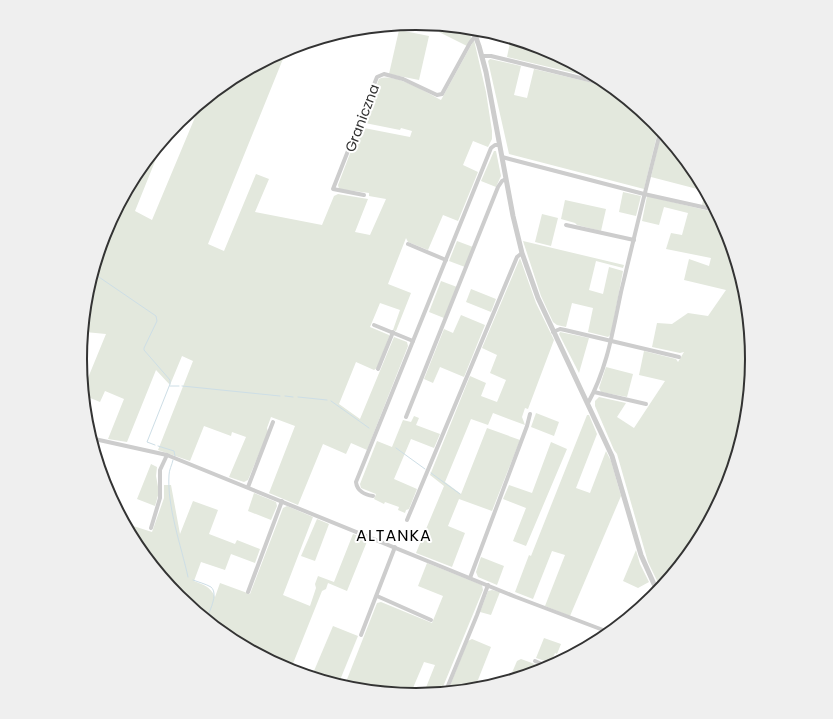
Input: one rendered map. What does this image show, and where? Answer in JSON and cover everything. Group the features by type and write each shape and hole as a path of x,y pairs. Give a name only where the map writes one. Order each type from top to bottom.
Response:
{"street":[{"path":"476,35 482,56 515,226 522,253 538,298 612,456 641,555 655,586"},
{"name":"Graniczna","path":"364,195 333,190 378,78 384,74 403,79 437,94 442,94 476,35"},
{"path":"482,56 490,56 592,81"},
{"path":"588,403 594,392 612,340 644,194 659,137"},
{"path":"373,496 358,489 356,482 491,148 499,145"},
{"path":"502,157 644,194 709,208"},
{"path":"406,417 498,187 506,179"},
{"path":"566,225 634,240"},
{"path":"408,244 446,260"},
{"path":"407,520 517,257 522,253"},
{"path":"374,325 413,341"},
{"path":"554,332 560,329 612,340 679,357"},
{"path":"378,369 393,332"},
{"path":"594,392 646,404"},
{"path":"470,578 528,426 530,414"},
{"path":"248,487 273,422"},
{"path":"97,439 167,455 470,578 604,630"},
{"path":"151,528 160,498 160,470 167,455"},
{"path":"248,592 282,501"},
{"path":"361,635 395,547"},
{"path":"447,687 488,585"},
{"path":"377,596 431,620"},
{"path":"535,661 542,664"}],"shaded area":[{"path":"399,31 429,36 419,80 389,74"},
{"path":"439,32 471,35 471,39 467,46"},
{"path":"474,40 486,92 492,139 488,147 473,141 463,165 478,172 458,221 443,215 428,250 408,242 406,238 388,284 411,293 396,331 393,330 400,310 380,303 370,327 389,335 389,337 377,368 374,370 356,362 339,404 360,419 394,337 407,342 408,346 367,450 351,443 346,454 323,444 298,505 269,493 295,426 271,417 267,428 268,432 248,480 244,482 229,477 246,437 232,432 231,436 204,426 190,461 158,450 193,361 182,356 170,385 156,370 127,442 108,439 124,399 105,391 100,402 90,398 88,378 106,334 89,332 93,295 98,274 112,233 121,214 131,195 157,157 135,211 152,220 196,115 233,86 252,74 283,58 208,244 224,251 256,174 269,179 255,212 322,225 334,196 338,194 368,199 355,232 370,235 386,199 369,196 369,193 339,189 338,185 359,130 364,128 410,137 412,131 365,123 364,119 379,79 393,78 402,81 441,100"},
{"path":"510,43 543,55 578,73 578,74 507,57"},
{"path":"490,59 521,66 514,95 527,98 534,69 597,84 617,98 634,112 657,135 644,189 509,154 488,61"},
{"path":"660,138 678,159 698,189 651,177"},
{"path":"494,151 496,151 501,176 496,187 481,181"},
{"path":"623,192 641,196 636,216 619,212"},
{"path":"647,196 711,211 721,233 735,274 743,316 746,360 740,424 729,465 721,486 702,524 690,543 678,560 658,583 648,562 617,454 595,406 595,401 599,397 626,403 617,417 634,428 665,381 639,375 644,351 676,359 678,362 684,352 680,353 652,347 657,323 672,324 688,313 708,316 726,290 684,280 689,259 709,266 711,258 666,249 671,233 682,235 688,213 664,207 659,225 642,221"},
{"path":"704,198 708,206 702,205"},
{"path":"565,200 606,209 601,231 561,219"},
{"path":"542,214 558,218 551,246 535,242"},
{"path":"457,241 473,247 465,267 449,261"},
{"path":"523,241 624,265 623,268 596,261 589,290 603,294 609,267 623,271 611,334 608,337 588,332 593,308 572,303 566,327 557,325 553,322 541,296"},
{"path":"520,258 536,303 554,340 528,409 525,408 522,417 525,425 493,413 488,425 471,419 445,482 461,494 487,428 520,440 492,511 459,499 448,526 465,533 452,567 416,553 444,486 430,475 470,376 486,383 481,396 497,402 506,380 490,373 497,355 482,348"},
{"path":"441,281 457,287 444,318 429,312"},
{"path":"471,289 496,299 491,312 466,302"},
{"path":"461,315 485,325 464,377 440,367 433,383 424,379 444,329 453,333"},
{"path":"560,332 589,338 579,373 559,334"},
{"path":"606,367 633,374 627,397 601,392 599,388"},
{"path":"536,413 559,422 554,436 531,427"},
{"path":"587,415 589,415 597,434 576,488 590,493 606,451 611,461 621,496 570,616 545,606 565,555 552,551 533,599 515,592 529,555 531,556"},
{"path":"414,416 419,418 416,425 440,434 434,448 411,439 394,479 417,489 409,509 406,510 405,513 398,510 399,507 385,502 384,504 374,499 376,494 361,488 360,484 377,441 392,447 403,420 411,422"},
{"path":"551,442 567,449 526,546 513,541 526,508 503,499 509,485 532,493"},
{"path":"151,464 157,467 156,476 159,492 155,506 137,499"},
{"path":"164,485 171,485 180,534 193,501 218,510 209,534 235,544 237,540 260,549 255,563 231,554 225,570 201,562 194,581 209,588 215,597 220,583 250,594 283,508 287,506 313,517 283,595 310,606 318,576 334,582 353,534 368,539 347,591 328,583 326,589 322,591 292,665 252,645 216,621 199,607 169,577 155,560 132,526 152,532 164,498"},
{"path":"254,493 276,502 277,506 271,520 248,511"},
{"path":"317,519 329,524 315,561 301,556"},
{"path":"636,550 640,564 649,582 638,588 623,581"},
{"path":"481,557 504,566 497,585 478,577 476,572"},
{"path":"427,563 482,585 483,590 443,688 426,689 435,665 424,662 413,689 373,686 346,682 377,603 381,602 432,623 443,596 418,586"},
{"path":"492,590 500,592 491,615 480,612 488,591"},
{"path":"333,626 358,636 340,680 313,673"},
{"path":"544,638 561,644 557,654 555,653 552,660 548,662 536,658"},
{"path":"472,639 491,647 477,684 449,687 468,641"},
{"path":"521,659 539,666 511,675 517,661"}],"waterway":[{"path":"98,276 156,316 157,321 144,350 170,380 170,384 147,442 155,445"},
{"path":"170,386 179,386"},
{"path":"182,386 280,396"},
{"path":"285,396 293,397"},
{"path":"298,397 327,400"},
{"path":"331,401 369,428"},
{"path":"158,446 174,451 175,456"},
{"path":"396,448 425,469"},
{"path":"173,460 169,473 170,500 188,577"},
{"path":"431,473 460,494"},
{"path":"193,580 209,586 213,590 214,598 208,615"}],"district":[{"name":"ALTANKA","path":"394,535"}]}
